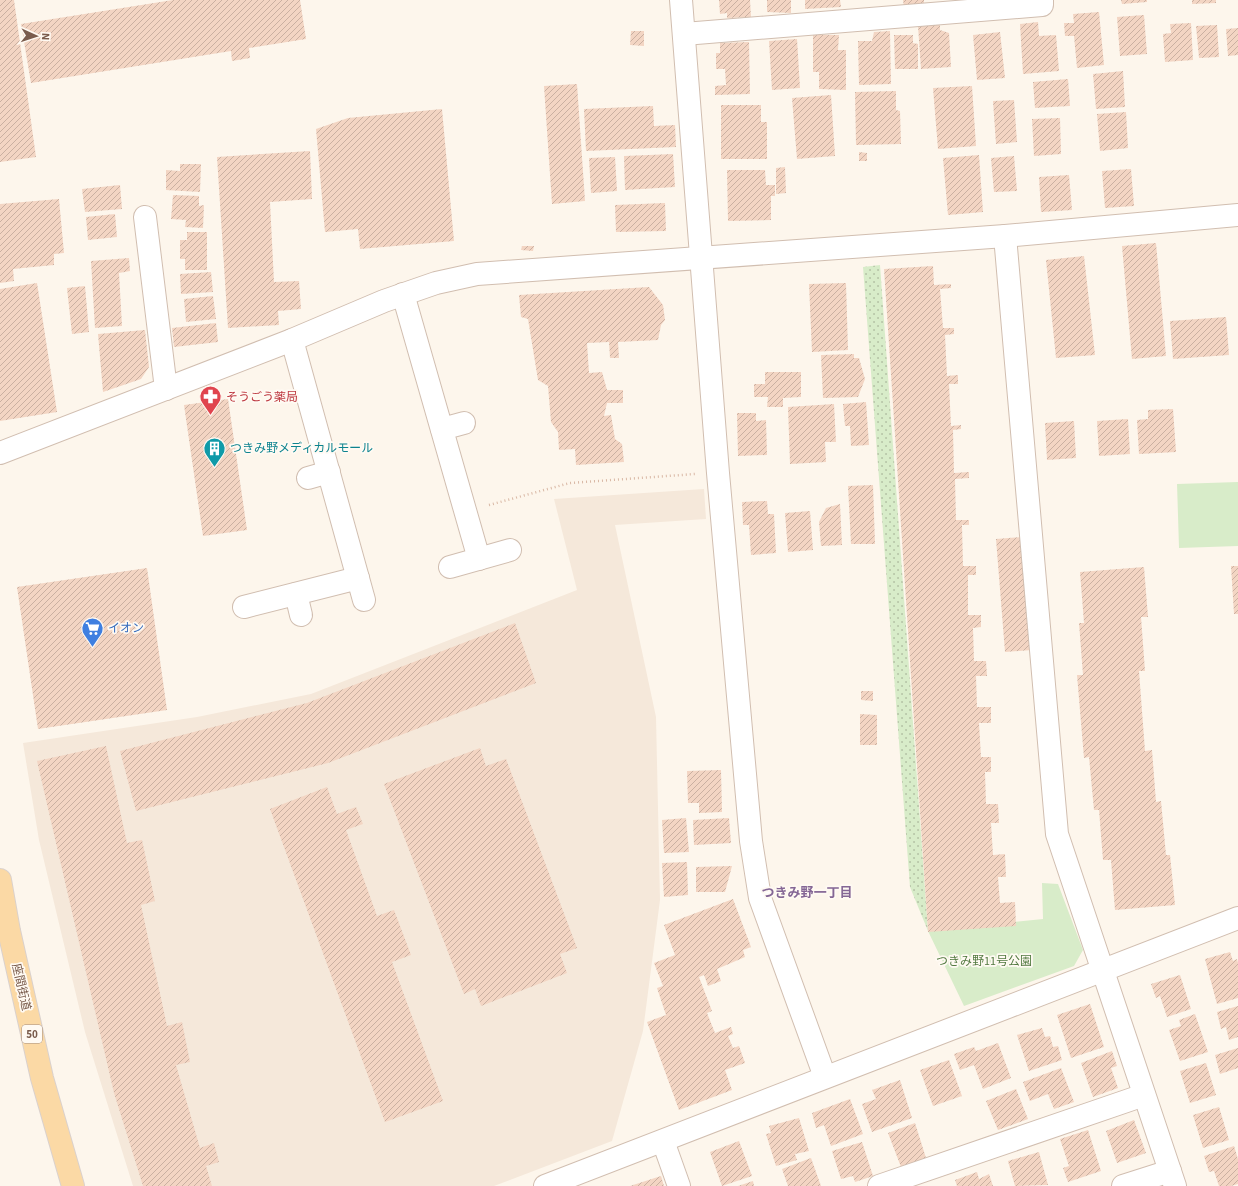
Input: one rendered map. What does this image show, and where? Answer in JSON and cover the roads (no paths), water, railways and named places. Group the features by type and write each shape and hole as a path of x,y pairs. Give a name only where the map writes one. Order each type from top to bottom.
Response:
{"main road":[{"name":"座間街道","path":"0,880 9,931 42,1078 73,1186"}],"street":[{"path":"681,0 718,473 751,841 760,898 825,1077"},
{"path":"684,34 1042,5 1042,0"},
{"path":"0,453 292,340 403,294 436,283 477,274 1005,236 1238,215"},
{"path":"145,217 166,389"},
{"path":"1005,236 1057,834 1173,1178 1123,1186"},
{"path":"403,294 479,559"},
{"path":"292,340 364,600"},
{"path":"442,429 464,423"},
{"path":"308,478 329,472"},
{"path":"450,567 510,550"},
{"path":"244,607 358,578"},
{"path":"296,594 301,615"},
{"path":"545,1186 1238,919"},
{"path":"879,1186 1144,1095"},
{"path":"663,1141 679,1186"}],"place":[{"name":"そうごう薬局","path":"210,416"},
{"name":"つきみ野メディカルモール","path":"215,468"},
{"name":"イオン","path":"92,648"}],"district":[{"name":"つきみ野一丁目","path":"807,893"}],"park label":[{"name":"つきみ野11号公園","path":"984,961"}]}
